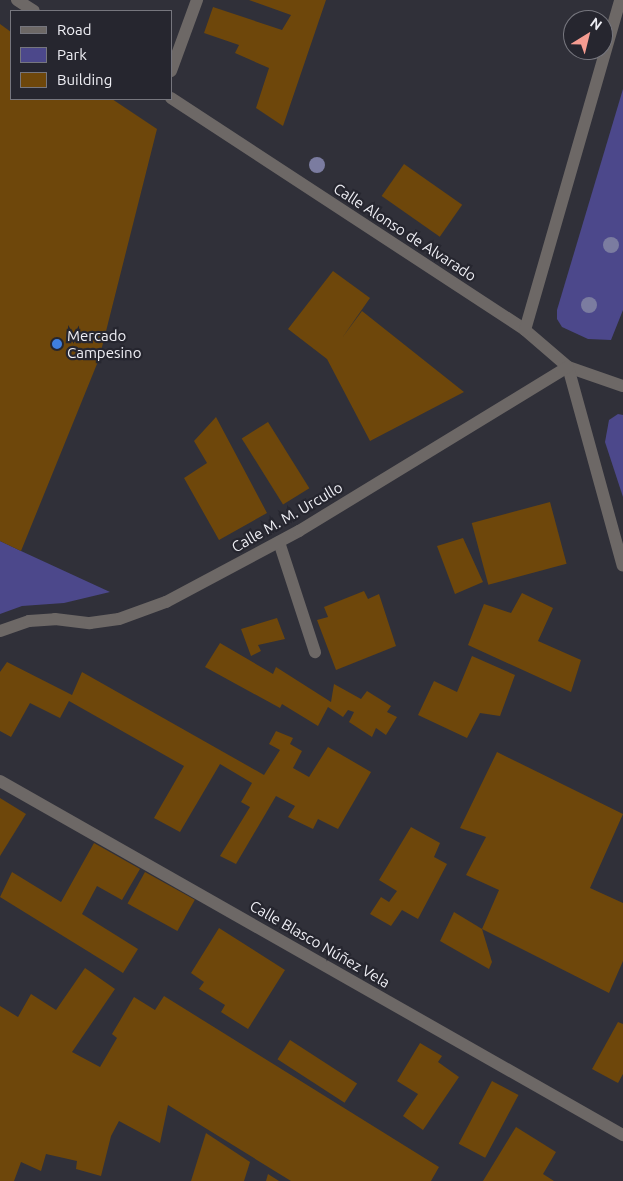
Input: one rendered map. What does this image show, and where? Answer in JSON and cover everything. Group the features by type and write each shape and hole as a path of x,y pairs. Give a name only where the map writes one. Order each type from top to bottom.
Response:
{"street":[{"path":"17,0 32,10"},
{"path":"172,68 197,0"},
{"path":"525,330 620,0"},
{"name":"Calle Alonso de Alvarado","path":"172,99 525,330 568,367 623,386"},
{"path":"568,367 623,566"},
{"name":"Calle M. M. Urcullo","path":"0,631 29,621 56,619 90,623 119,619 166,602 279,542 568,367"},
{"path":"279,542 315,652"},
{"name":"Calle Blasco Núñez Vela","path":"0,781 623,1135"}],"green space":[{"path":"623,89 623,310 611,340 588,339 562,327 557,319 557,310"},
{"path":"618,414 623,415 623,497 605,442 609,420"},
{"path":"0,541 110,592 64,603 22,606 0,614"}],"building":[{"path":"249,0 326,0 283,126 256,108 269,68 235,53 239,45 204,33 213,7 282,30 291,15"},
{"name":"Mercado Campesino","path":"0,24 10,31 10,100 114,100 157,129 99,359 21,551 0,541"},
{"path":"404,164 462,205 440,237 382,196"},
{"path":"333,271 370,298 342,338 362,311 464,392 370,441 327,359 288,329"},
{"path":"216,417 267,513 219,540 184,478 207,463 194,441"},
{"path":"268,422 309,488 283,505 242,438"},
{"path":"550,502 567,564 488,585 472,523"},
{"path":"463,538 483,582 455,594 437,546"},
{"path":"364,591 368,599 379,594 396,646 336,670 317,620 328,617 324,607"},
{"path":"522,593 553,608 538,641 581,660 571,692 468,645 484,604 511,613"},
{"path":"277,618 285,639 258,645 261,651 251,656 241,629"},
{"path":"220,643 273,674 276,667 331,702 334,684 361,699 367,691 391,706 387,712 397,717 386,735 376,728 372,737 349,722 354,712 348,710 343,717 328,707 318,726 282,704 280,708 205,667"},
{"path":"472,656 515,675 500,716 480,713 467,738 418,715 434,681 457,692"},
{"path":"7,662 72,695 82,672 264,775 280,750 269,744 276,731 293,738 290,744 302,751 293,768 309,777 328,747 371,772 338,829 318,819 313,829 288,817 295,806 276,796 236,864 220,856 250,807 241,802 252,783 220,764 180,832 154,818 184,766 69,701 60,718 30,703 11,737 0,731 0,672"},
{"path":"497,752 623,814 590,888 623,903 623,961 609,993 482,929 499,890 466,875 486,837 460,828"},
{"path":"0,798 26,814 0,856"},
{"path":"411,827 440,843 434,857 447,864 418,919 402,910 391,926 370,914 381,897 389,902 397,891 379,880"},
{"path":"94,843 140,869 122,900 97,886 82,914 138,949 123,973 0,897 12,872 61,902"},
{"path":"145,872 195,900 177,931 128,903"},
{"path":"454,912 482,929 492,962 489,969 440,941"},
{"path":"219,928 285,970 248,1029 221,1012 225,1005 199,989 204,982 191,973"},
{"path":"85,968 115,989 72,1052 100,1067 117,1038 112,1034 134,997 155,1010 164,996 439,1167 431,1181 291,1181 168,1105 160,1143 119,1121 111,1136 101,1176 76,1169 77,1161 46,1154 41,1171 21,1162 14,1181 0,1181 0,1006 18,1017 31,994 56,1010"},
{"path":"618,1022 623,1024 623,1074 618,1083 592,1069"},
{"path":"290,1040 357,1084 345,1103 277,1059"},
{"path":"420,1043 442,1056 438,1062 459,1077 423,1130 403,1116 418,1094 397,1081"},
{"path":"492,1081 518,1095 485,1158 459,1144"},
{"path":"516,1127 556,1152 543,1174 554,1181 483,1181"},
{"path":"206,1133 250,1162 244,1181 191,1181"},
{"path":"268,1174 279,1181 266,1181"}],"place":[{"name":"Mercado Campesino","path":"57,344"}]}
